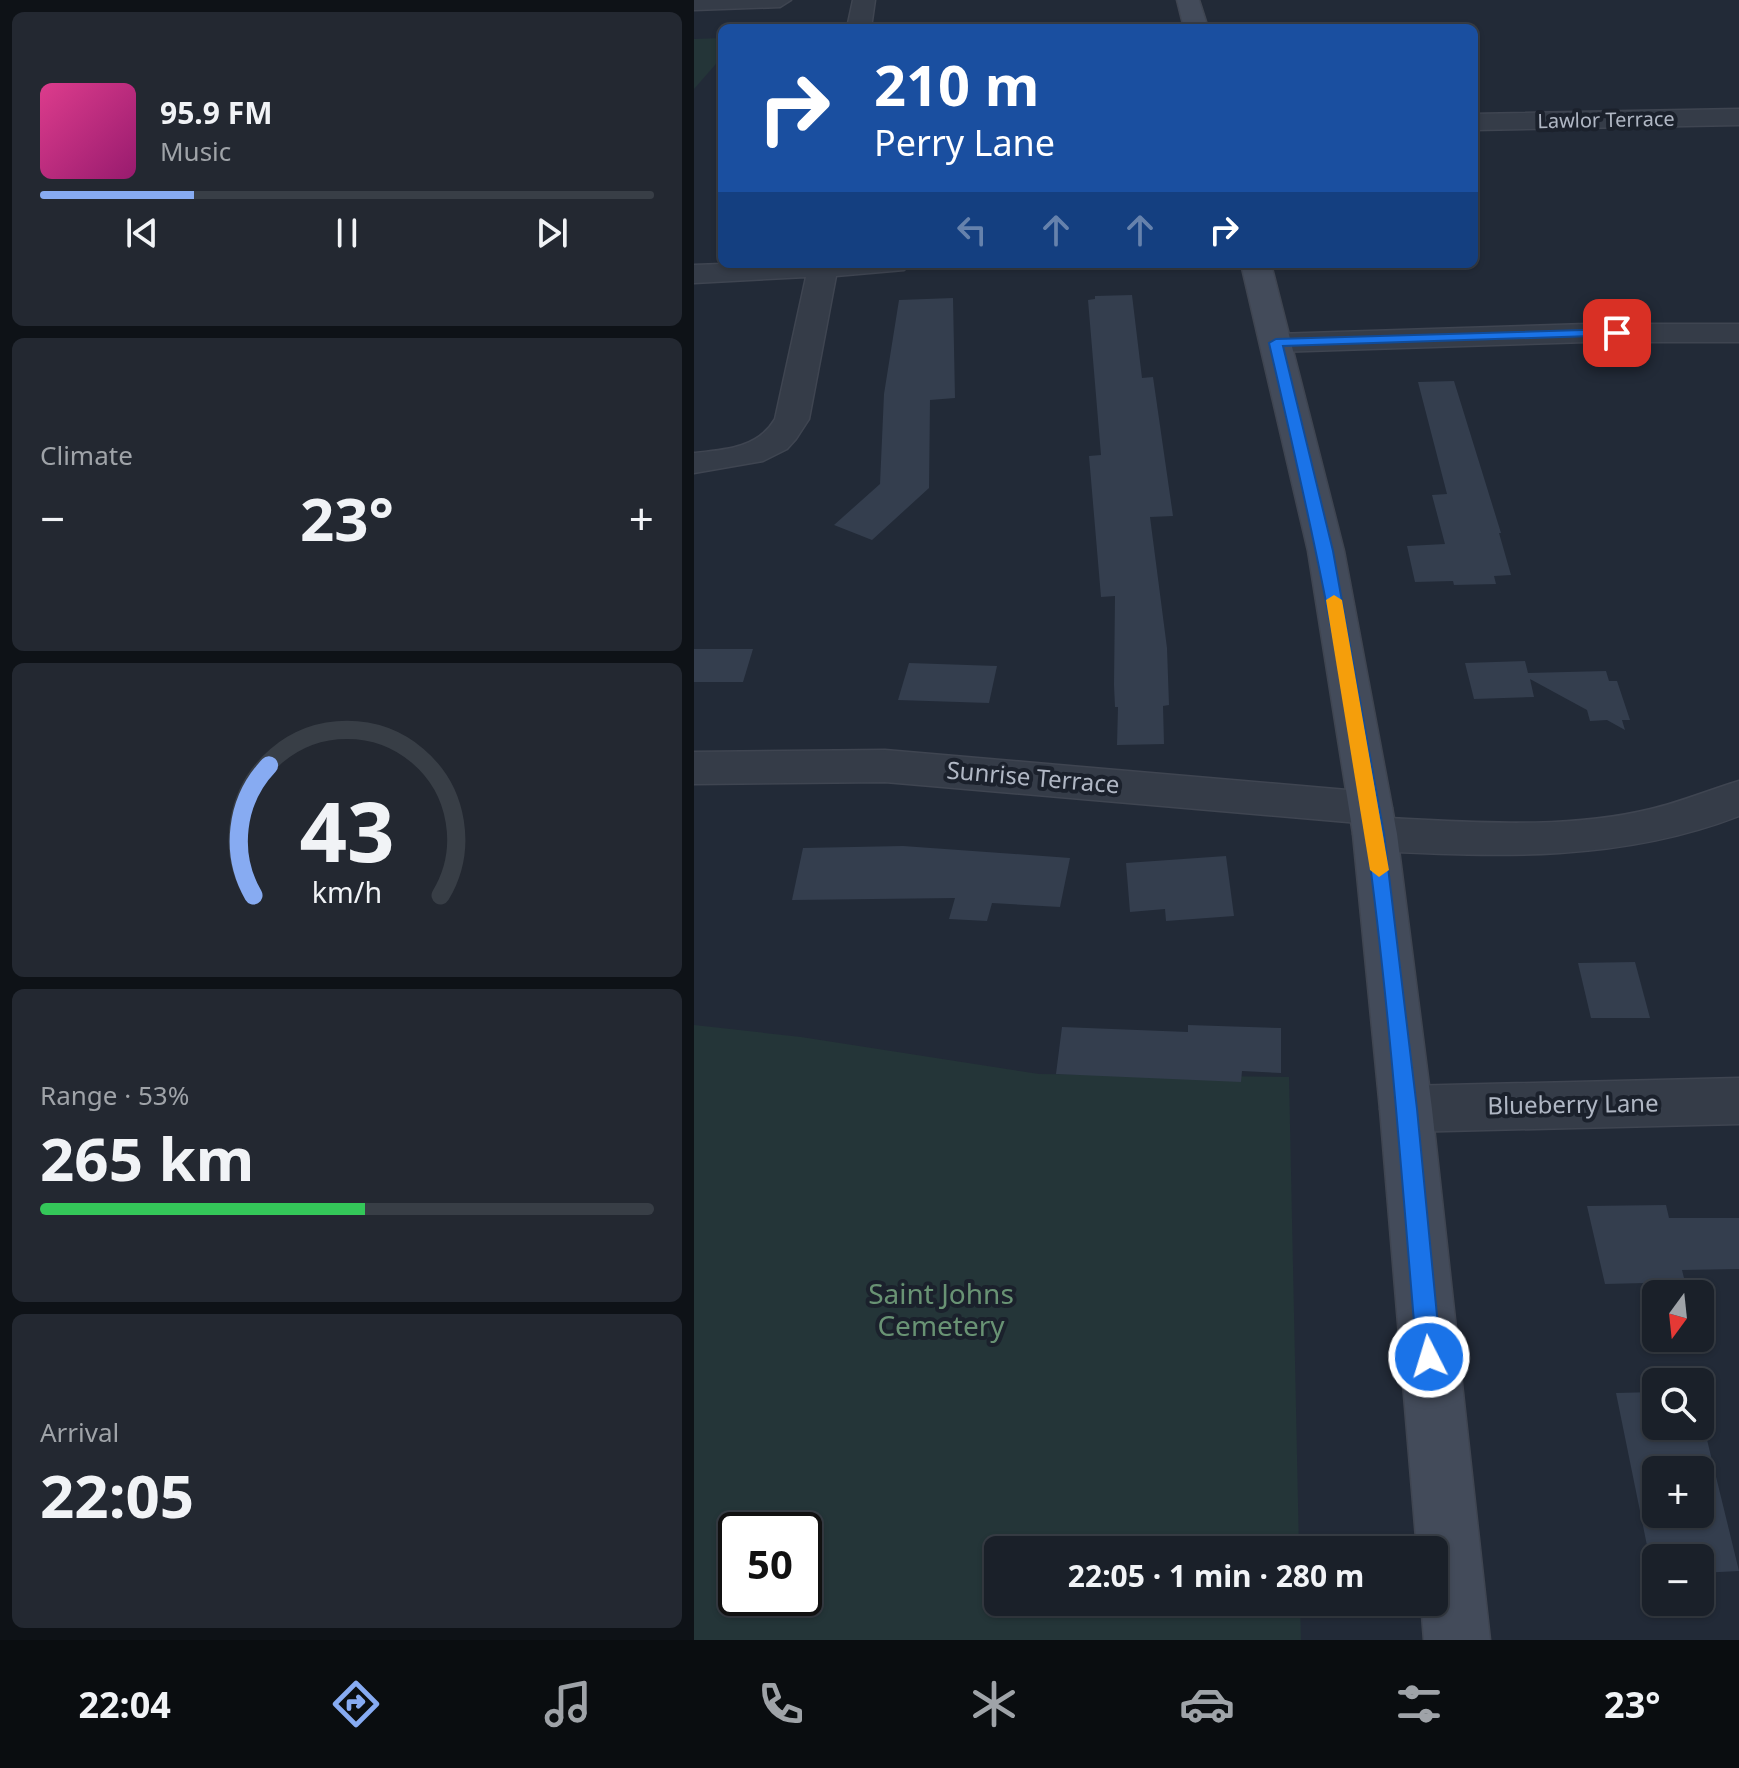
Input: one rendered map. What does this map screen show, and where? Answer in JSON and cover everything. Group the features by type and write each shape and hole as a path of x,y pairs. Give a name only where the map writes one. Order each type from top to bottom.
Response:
{"main road":[{"path":"1188,0 1195,24"},
{"path":"1257,268 1326,551 1373,821 1406,1109 1457,1640"}],"street":[{"path":"694,3 780,0"},
{"path":"860,24 864,0"},
{"name":"Lawlor Terrace","path":"1478,122 1739,117"},
{"path":"694,274 791,268"},
{"path":"694,463 747,456 785,435 792,419 823,268"},
{"path":"1276,343 1587,333 1739,333"},
{"name":"Sunrise Terrace","path":"694,768 885,766 1536,841 1607,836 1672,821 1739,797"},
{"name":"Blueberry Lane","path":"1406,1109 1739,1101"}],"green space":[{"path":"718,38 718,62 694,89 694,39"},
{"name":"Saint Johns Cemetery","path":"694,1025 801,1037 1039,1074 1289,1077 1299,1536 984,1536 984,1616 1300,1616 1301,1640 694,1640"}],"building":[{"path":"1132,295 1142,378 1153,377 1173,516 1150,517 1167,648 1169,705 1163,706 1164,744 1117,745 1115,596 1101,597 1089,456 1101,455 1088,300 1095,299 1095,296"},
{"path":"953,298 955,398 930,400 929,488 872,540 834,525 880,484 884,394 899,300"},
{"path":"1454,381 1511,575 1494,576 1496,584 1415,582 1407,546 1445,544 1432,495 1447,494 1418,382"},
{"path":"694,649 753,649 743,682 694,682"},
{"path":"1525,661 1528,673 1606,671 1609,681 1617,681 1630,720 1622,720 1625,730 1607,720 1590,721 1587,710 1530,679 1534,697 1474,699 1465,663"},
{"path":"909,663 997,666 989,703 898,700"},
{"path":"903,846 1070,858 1060,907 992,903 987,921 949,919 955,898 792,900 803,848"},
{"path":"1226,856 1234,916 1166,921 1165,909 1130,912 1126,863"},
{"path":"1635,962 1650,1018 1591,1018 1578,963"},
{"path":"1188,1025 1281,1028 1281,1073 1242,1071 1241,1082 1056,1074 1062,1027 1188,1032"},
{"path":"1666,1205 1669,1218 1739,1218 1739,1269 1682,1270 1684,1280 1605,1284 1587,1206"},
{"path":"1642,1392 1642,1440 1707,1440 1711,1456 1642,1456 1642,1521 1616,1393"},
{"path":"1714,1468 1739,1571 1714,1572 1714,1544 1647,1544 1643,1528 1714,1528"}],"slow traffic":[{"path":"1334,600 1379,870"}],"route":[{"path":"1429,1357 1406,1109 1375,834 1326,551 1276,343 1617,333"}]}
